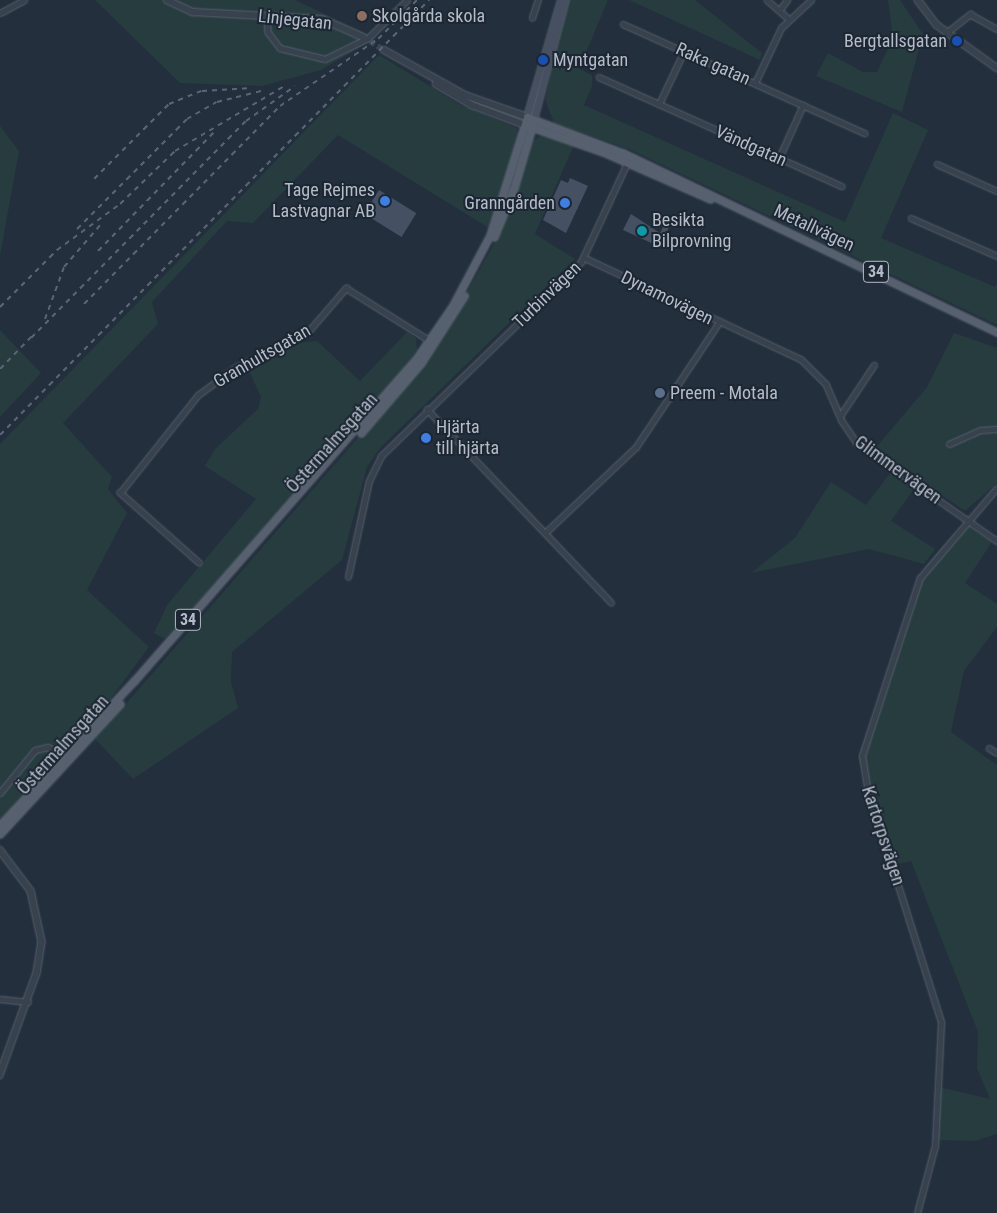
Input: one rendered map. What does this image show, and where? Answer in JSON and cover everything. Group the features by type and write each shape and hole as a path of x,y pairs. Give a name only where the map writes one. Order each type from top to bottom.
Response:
{"main road":[{"name":"Östermalmsgatan","path":"529,122 561,0"},
{"name":"Östermalmsgatan","path":"0,834 375,410 432,342 490,235 529,122 566,0"},
{"name":"Metallvägen","path":"529,122 629,160 997,332"},
{"name":"Östermalmsgatan","path":"0,825 68,759"}],"street":[{"path":"0,13 24,0"},
{"name":"Linjegatan","path":"167,0 193,12 322,19 362,37"},
{"path":"267,16 268,32 280,48 325,59 368,38 407,0"},
{"path":"532,18 538,0"},
{"path":"767,0 788,18"},
{"path":"779,11 786,0"},
{"path":"755,83 788,18 811,0"},
{"path":"918,0 946,33 997,68"},
{"path":"946,33 967,14 997,29"},
{"name":"Raka gatan","path":"623,24 864,133"},
{"path":"384,50 428,78 529,122"},
{"path":"659,104 684,51"},
{"name":"Vändgatan","path":"599,77 842,186"},
{"path":"779,158 803,105"},
{"name":"Turbinvägen","path":"348,577 376,464 427,409 585,258 629,160"},
{"path":"937,164 997,191"},
{"path":"911,218 997,256"},
{"name":"Dynamovägen","path":"545,533 636,447 720,321 585,258"},
{"name":"Granhultsgatan","path":"199,563 120,493 198,395 236,367 307,333 346,288 432,342"},
{"name":"Glimmervägen","path":"720,321 808,364 826,384 840,416 860,446 997,541"},
{"path":"840,416 874,365"},
{"path":"427,409 611,602"},
{"path":"949,444 980,430 997,429"},
{"name":"Kartorpsvägen","path":"917,1213 935,1146 941,1022 867,787 862,756 920,578 967,519 997,488"},
{"path":"0,793 34,750 51,748 68,759"},
{"path":"989,748 997,753"},
{"path":"0,850 31,891 42,924 40,964 28,1002 0,1075"},
{"path":"0,1000 28,1002"}],"green space":[{"path":"95,0 295,0 376,38 321,70 262,86 180,83"},
{"path":"568,0 608,0 579,69 592,75 592,86 584,105 845,222 893,113 928,130 881,238 995,287 997,283 997,325 629,149 554,123 545,99"},
{"path":"629,0 695,0 762,53 760,60"},
{"path":"888,0 900,0 923,34 902,112 816,76 828,53 863,72 877,72 893,38"},
{"path":"379,55 459,104 517,128 518,136 489,228 338,135 253,223 227,221 152,302 158,324 63,423 112,477 108,489 127,513 87,590 149,647 88,729 0,820 0,444"},
{"path":"0,126 19,151 0,256"},
{"path":"543,135 574,145 535,234 575,259 380,448 367,467 342,560 232,652 231,682 238,708 133,779 95,739 436,348 497,238 531,141"},
{"path":"0,330 41,373 0,417"},
{"path":"407,332 416,338 417,350 389,388 165,639 154,633 167,605 256,499 205,466 215,449 258,409 261,397 247,367 303,342 317,341 360,381"},
{"path":"954,333 997,348 997,483 965,511 874,450 927,387"},
{"path":"890,473 914,489 891,521 935,549 924,564 869,549 751,573 795,538 831,482 866,505"},
{"path":"969,526 992,542 965,583 997,604 997,627 964,671 951,732 997,765 997,1134 975,1141 935,1140 939,1087 990,1099 977,1068 978,1032 911,861 889,866 858,757 925,567 953,534"}],"building":[{"name":"Granngården","path":"570,178 588,186 566,233 543,220 561,180 568,183"},
{"name":"Tage Rejmes Lastvagnar AB","path":"379,190 416,213 401,237 364,214"},
{"name":"Besikta Bilprovning","path":"631,214 660,233 666,221 671,223 660,247 623,230"}],"tunnel":[{"path":"363,37 384,50"}],"railway":[{"path":"84,304 280,106 378,39 417,0"},
{"path":"0,435 429,0"},
{"path":"31,338 246,121 295,86"},
{"path":"0,307 57,250 120,204 175,151 283,87"},
{"path":"94,179 169,104 202,91 252,88"},
{"path":"77,229 187,119 217,102 265,90"},
{"path":"98,251 214,132"},
{"path":"45,319 64,267 101,224"},
{"path":"0,369 35,333"}],"place":[{"name":"Skolgårda skola","path":"362,16"},
{"name":"Bergtallsgatan","path":"957,41"},
{"name":"Myntgatan","path":"543,60"},
{"name":"Tage Rejmes Lastvagnar AB","path":"385,201"},
{"name":"Granngården","path":"565,203"},
{"name":"Besikta Bilprovning","path":"642,231"},
{"name":"Preem - Motala","path":"660,393"},
{"name":"Hjärta till hjärta","path":"426,438"}]}
